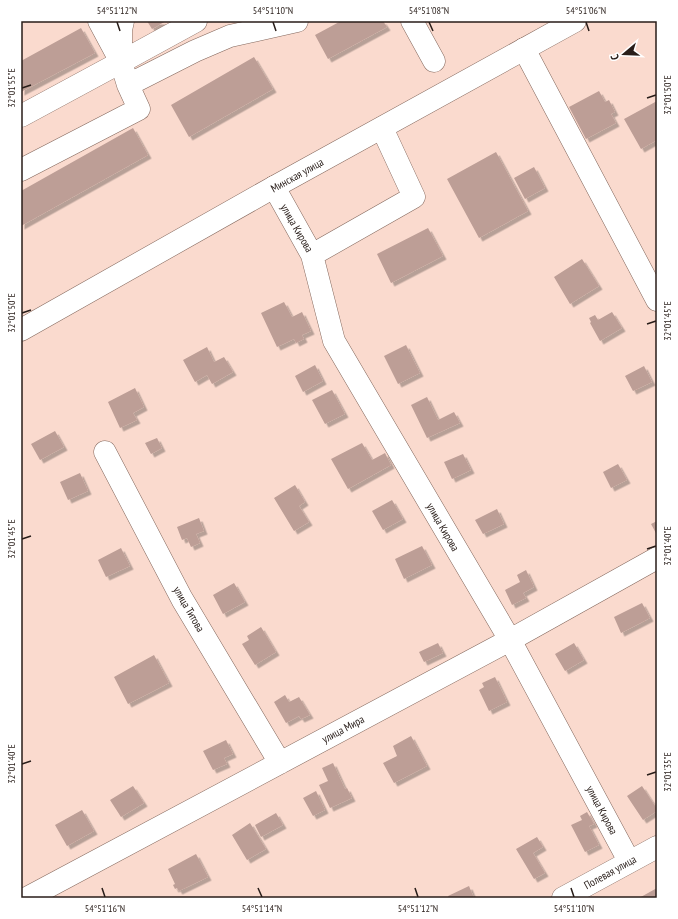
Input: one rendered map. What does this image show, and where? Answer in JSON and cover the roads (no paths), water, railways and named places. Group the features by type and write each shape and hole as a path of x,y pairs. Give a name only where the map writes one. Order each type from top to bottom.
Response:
{"street":[{"path":"21,170 138,109 128,85 121,62 99,21"},
{"path":"121,62 121,30 124,21"},
{"path":"21,116 196,21"},
{"path":"128,85 195,51 230,36 297,21"},
{"path":"412,21 434,61"},
{"name":"Минская улица","path":"21,330 274,187 574,21"},
{"path":"524,49 657,300"},
{"path":"312,256 414,197 382,128"},
{"name":"улица Кирова","path":"274,187 312,256 334,342 510,640 629,861"},
{"name":"улица Титова","path":"105,452 182,599 280,763"},
{"name":"улица Мира","path":"27,898 510,640 657,558"},
{"name":"Полевая улица","path":"563,898 657,847"}]}
